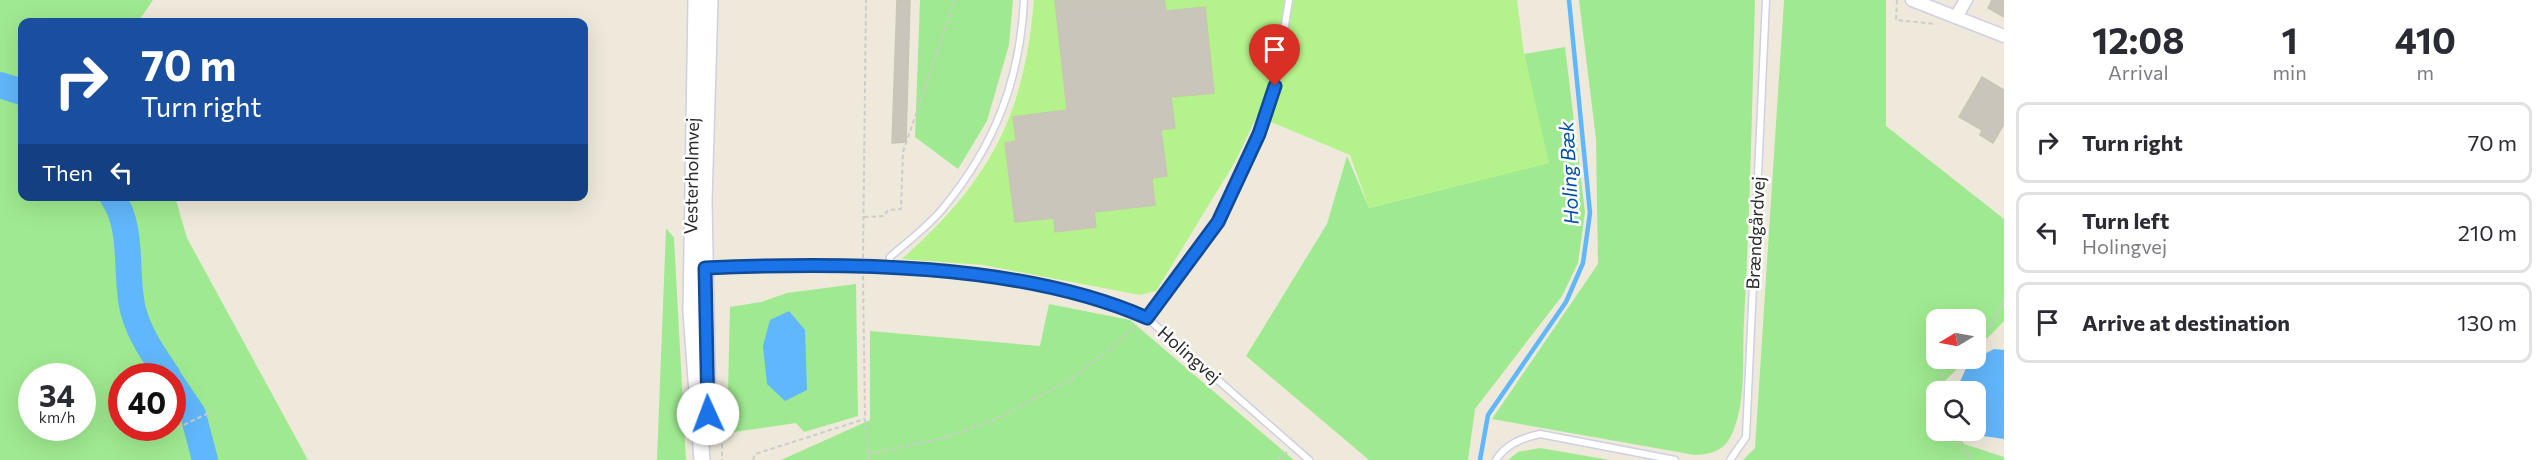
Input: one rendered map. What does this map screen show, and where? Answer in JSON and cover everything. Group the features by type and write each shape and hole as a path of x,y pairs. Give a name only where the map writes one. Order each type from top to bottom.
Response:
{"street":[{"name":"Vesterholmvej","path":"696,0 698,268 709,460"},
{"name":"Vesterholmvej","path":"702,460 690,312 698,268 710,0"},
{"path":"1912,0 2004,36"},
{"path":"1956,17 1966,0"}],"lane":[{"path":"889,268 890,257 944,208 972,169 997,126 1015,75 1024,0"},
{"name":"Holingvej","path":"1289,0 1275,86 1259,134 1218,222 1147,318 1309,460"},
{"name":"Brændgårdvej","path":"1730,460 1746,437 1766,0"},
{"path":"698,268 863,267 991,277 1056,288 1110,302 1147,318"},
{"path":"1496,460 1501,452 1522,438 1540,434 1674,460"}],"path":[{"path":"866,0 863,267 865,419 869,460"},
{"path":"864,217 885,216 888,210 901,209 903,152 955,0"},
{"path":"1896,0 1896,20 1935,24"},
{"path":"1986,329 1993,324 2004,299"},
{"path":"869,454 947,437 1002,416 1073,378 1147,318"},
{"path":"186,424 213,411"},
{"path":"753,460 755,454 865,419"},
{"path":"1957,441 1972,460"}],"green space":[{"path":"0,0 153,0 141,18 18,18 18,201 176,201 187,238 308,460 0,460"},
{"path":"920,0 1013,0 1009,45 987,121 958,169 915,137"},
{"path":"1034,0 1517,0 1524,54 1549,163 1369,208 1350,155 1257,116 1235,162 1156,291 1140,295 983,265 902,259 958,202 979,174 997,144 1011,113 1021,79 1029,42"},
{"path":"1579,0 1755,0 1742,393 1737,421 1729,440 1721,448 1707,454 1695,455 1492,419 1598,264 1596,139"},
{"path":"1784,0 1886,0 1886,126 2004,219 2004,321 1986,340 1986,309 1926,309 1926,369 1957,369 1945,381 1926,381 1926,441 1962,441 1964,444 2004,457 2004,460 1743,460 1755,448"},
{"path":"1565,47 1585,212 1578,263 1562,296 1475,409 1468,460 1369,460 1246,356 1327,224 1347,156 1369,208 1548,163 1524,54"},
{"path":"666,228 674,238 686,460 657,460"},
{"path":"856,284 858,416 804,432 796,423 727,433 730,307 761,302 787,293"},
{"path":"1049,304 1130,320 1294,460 781,460 870,420 870,331 1040,346"},
{"path":"1540,448 1610,460 1508,460 1518,452"}],"water":[{"path":"789,311 805,330 807,390 785,401 767,384 763,346 770,320"},
{"path":"1994,349 2004,350 2004,439 1986,436 1986,381 1960,381 1966,369 1986,369 1986,353"}],"building":[{"path":"897,0 910,0 906,142 892,143"},
{"path":"1055,0 1164,0 1166,11 1205,7 1214,93 1171,97 1175,128 1161,130 1167,176 1152,178 1155,205 1094,212 1096,227 1055,232 1054,218 1015,222 1005,143 1016,141 1013,117 1067,110"},
{"path":"1992,0 2004,0 2004,17 1988,8"},
{"path":"1982,77 2004,90 2004,124 1993,143 1980,135 1982,130 1959,117"}],"waterway":[{"name":"Holing Bæk","path":"1480,460 1488,415 1566,302 1583,263 1590,213 1569,0"},
{"path":"0,85 18,91"},
{"path":"115,201 124,223 133,310 143,337 160,363"},
{"path":"186,404 193,414 205,460"}],"route":[{"path":"708,414 705,268 833,266 889,268 991,277 1056,288 1110,302 1147,318 1218,222 1259,134 1275,86"}]}
